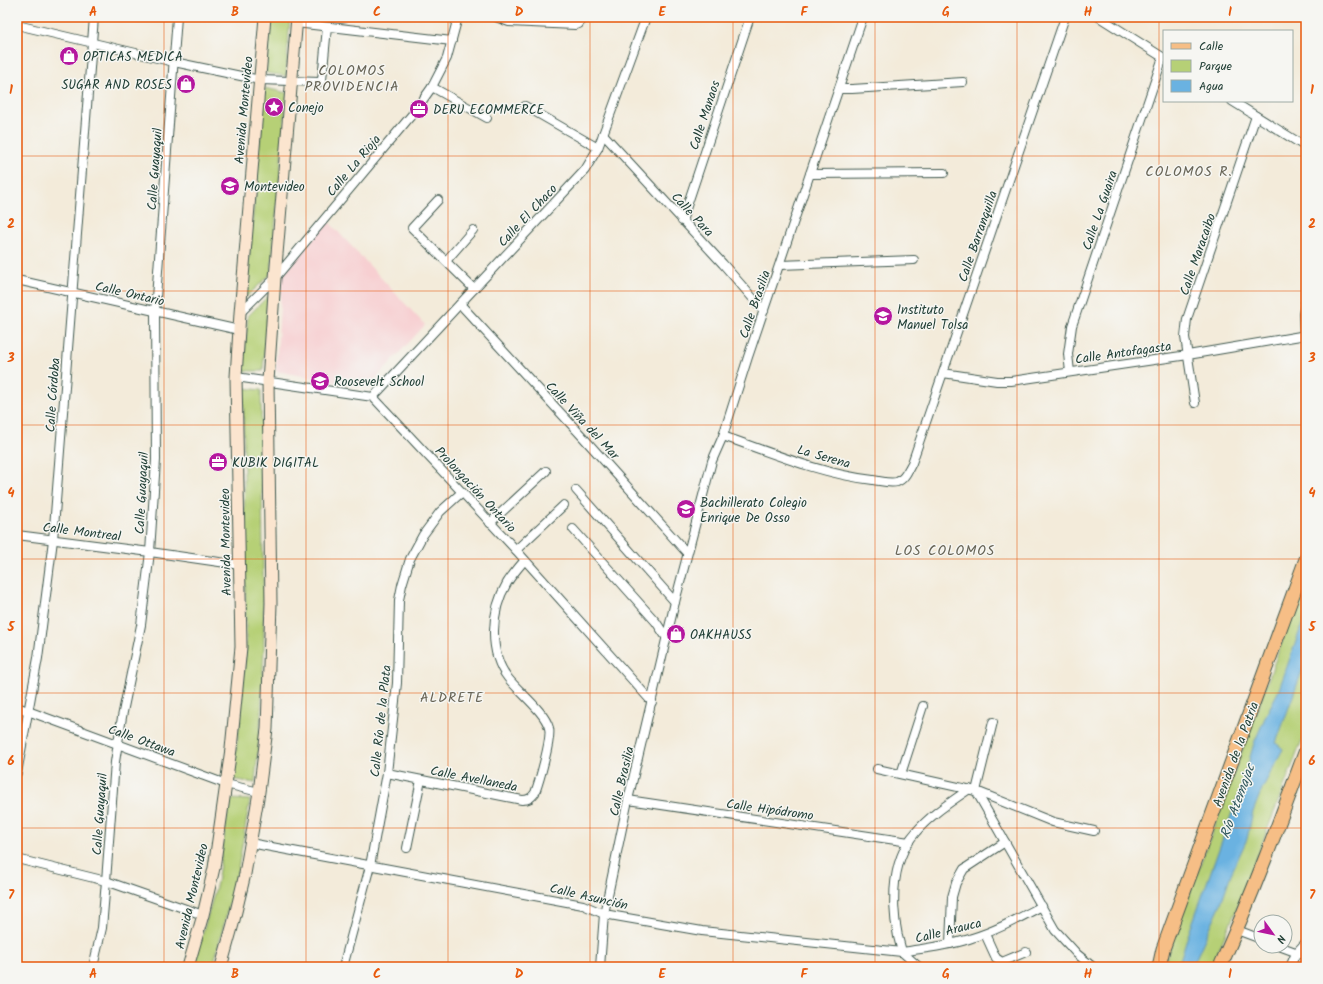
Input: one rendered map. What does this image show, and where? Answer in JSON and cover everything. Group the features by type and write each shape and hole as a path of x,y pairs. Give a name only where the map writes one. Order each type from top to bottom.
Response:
{"main road":[{"name":"Avenida de la Patria","path":"1159,967 1163,949 1306,559"},
{"path":"1220,967 1237,930 1279,825 1306,750"},
{"path":"1227,967 1237,930"},
{"name":"Avenida de la Patria","path":"1152,967 1163,949"}],"street":[{"name":"Calle Córdoba","path":"17,773 46,599 53,540 94,17"},
{"name":"Calle Guayaquil","path":"93,967 102,928 111,797 118,744 141,625 154,509 156,460 155,311 177,17"},
{"name":"Avenida Montevideo","path":"188,967 203,915 214,868 231,749 241,647 236,377 265,17"},
{"name":"Calle La Rioja","path":"240,313 275,278 415,111 432,87 447,58 458,17"},
{"path":"496,17 575,25 579,24 582,17"},
{"name":"Calle El Chaco","path":"373,397 585,170 598,148 646,17"},
{"name":"Calle Manaos","path":"682,221 750,17"},
{"name":"Calle Brasilia","path":"600,967 604,914 628,800 687,552 712,460 723,436 863,17"},
{"name":"Calle Barranquilla","path":"912,463 1064,17"},
{"path":"1099,17 1163,57"},
{"path":"221,967 235,917 250,843 259,792 267,729 271,603 268,381 296,20 327,26 452,41"},
{"path":"17,25 174,62 260,80 292,82 320,82 322,80 327,26"},
{"name":"Calle La Guaira","path":"1070,372 1068,354 1072,326 1163,61"},
{"path":"839,89 963,82"},
{"path":"432,87 487,118"},
{"path":"1234,102 1306,147"},
{"path":"525,106 598,148"},
{"name":"Calle Maracaibo","path":"1195,404 1185,337 1187,319 1256,116"},
{"name":"Calle Para","path":"603,134 723,264 764,311"},
{"path":"810,174 944,173"},
{"path":"438,200 412,228 474,288"},
{"path":"446,261 473,230"},
{"path":"780,265 914,260"},
{"name":"Calle Ontario","path":"17,280 239,330"},
{"path":"1305,336 1303,314 1306,300"},
{"name":"Calle Viña del Mar","path":"460,304 687,552"},
{"name":"Calle Antofagasta","path":"943,373 1004,382 1305,336"},
{"path":"236,377 373,397"},
{"name":"Prolongación Ontario","path":"373,397 516,550 524,561 652,702"},
{"name":"La Serena","path":"723,436 830,472 891,483 899,481 905,476 912,463"},
{"path":"490,523 546,471"},
{"path":"576,490 675,602"},
{"name":"Calle Río de la Plata","path":"343,967 370,866 387,773 398,683 399,600 405,573 410,559 423,535 440,512 462,492"},
{"path":"516,550 564,505"},
{"path":"573,529 656,622 666,637"},
{"name":"Calle Montreal","path":"17,535 240,565"},
{"name":"Calle Avellaneda","path":"387,773 522,800 532,798 535,793 549,740 549,729 547,722 540,713 508,678 498,659 494,641 494,619 501,594 510,578 524,561"},
{"path":"901,774 923,706"},
{"name":"Calle Ottawa","path":"17,707 226,784 259,792"},
{"path":"920,967 902,952 896,929 894,891 897,871 902,854 916,831 932,817 972,790 993,722"},
{"path":"877,769 972,790 1053,822 1094,831"},
{"path":"407,848 421,780"},
{"path":"972,790 988,811 1054,930 1077,954 1093,967"},
{"name":"Calle Hipódromo","path":"628,800 909,842"},
{"path":"950,944 952,897 956,883 964,869 1005,842"},
{"name":"Calle Asunción","path":"250,843 583,905 604,914 702,931 902,952"},
{"path":"17,859 106,881 203,915"},
{"name":"Calle Arauca","path":"902,952 950,944 985,934 1042,906"},
{"path":"1237,930 1253,936"},
{"path":"985,934 996,958 1002,962 1026,952"},
{"path":"1290,967 1296,952 1306,942"},
{"path":"1293,951 1306,956"}],"shaded area":[{"path":"328,221 425,325 367,388 276,371 282,276"}],"green space":[{"path":"270,17 290,17 286,76 266,73"},
{"path":"265,88 287,93 271,274 245,298"},
{"path":"268,296 263,371 243,371 248,316"},
{"path":"243,388 261,390 264,648 261,717 255,783 232,779 240,720 246,646"},
{"path":"1306,576 1306,730 1235,913 1211,967 1163,967"},
{"path":"230,799 250,800 238,869 213,967 195,967 198,950 217,883"}],"water":[{"name":"Río Atemajac","path":"1306,613 1306,660 1276,743 1283,749 1262,789 1253,812 1247,839 1231,874 1220,906 1192,967 1178,967 1243,782 1254,743 1278,692"}],"place":[{"name":"OPTICAS MEDICA","path":"69,56"},
{"name":"SUGAR AND ROSES","path":"186,84"},
{"name":"Conejo","path":"274,107"},
{"name":"DERU ECOMMERCE","path":"419,109"},
{"name":"Montevideo","path":"230,186"},
{"name":"Instituto Manuel Tolsa","path":"883,316"},
{"name":"Roosevelt School","path":"320,381"},
{"name":"KUBIK DIGITAL","path":"218,462"},
{"name":"Bachillerato Colegio Enrique De Osso","path":"686,509"},
{"name":"OAKHAUSS","path":"676,634"}],"district":[{"name":"COLOMOS PROVIDENCIA","path":"352,78"},
{"name":"COLOMOS R.","path":"1189,171"},
{"name":"LOS COLOMOS","path":"945,550"},
{"name":"ALDRETE","path":"452,697"}]}
